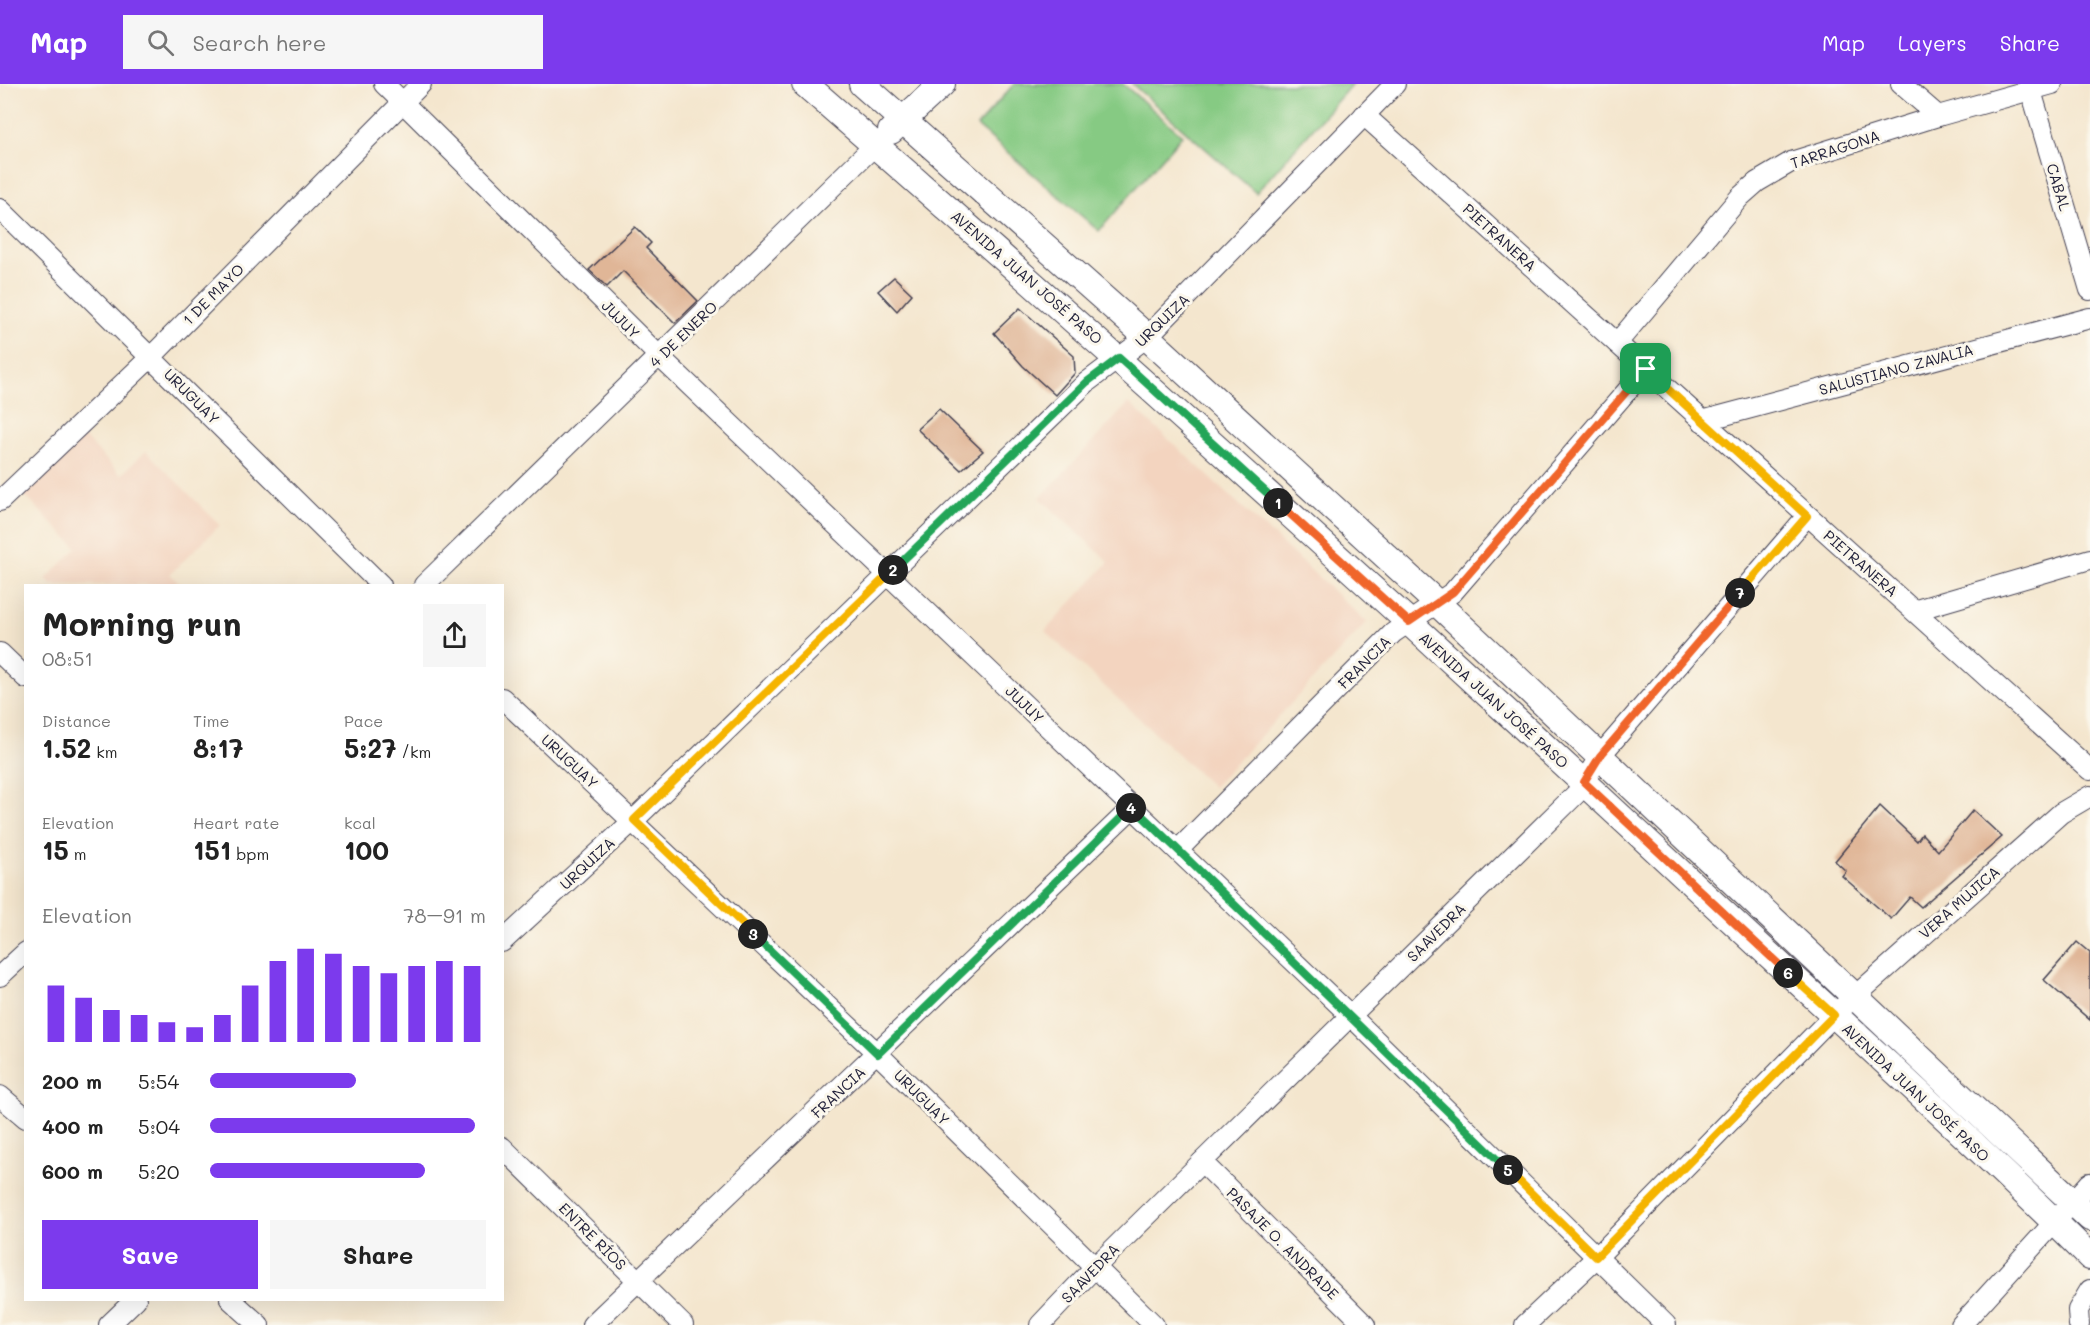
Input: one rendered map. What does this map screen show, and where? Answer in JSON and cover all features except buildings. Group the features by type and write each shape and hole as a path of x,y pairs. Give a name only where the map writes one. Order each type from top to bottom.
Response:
{"main road":[{"name":"AVENIDA JUAN JOSÉ PASO","path":"805,84 1119,358 1409,622 1834,1015 2090,1257"},
{"name":"AVENIDA JUAN JOSÉ PASO","path":"862,84 1147,337 1438,604 2081,1210"},
{"name":"4 DE ENERO","path":"875,145 942,84"}],"street":[{"name":"JUJUY","path":"384,84 660,357 1351,1016 1666,1325"},
{"name":"1 DE MAYO","path":"0,501 152,356 421,84"},
{"name":"URQUIZA","path":"505,934 634,820 1087,382 1147,337 1395,84"},
{"path":"1901,84 1938,116"},
{"name":"TARRAGONA","path":"1617,343 1740,197 1756,183 1791,162 2030,87 2052,84"},
{"name":"CABAL","path":"2030,87 2090,290"},
{"name":"PIETRANERA","path":"1364,115 1807,516 1916,610 2090,770"},
{"name":"4 DE ENERO","path":"425,584 875,145"},
{"name":"URUGUAY","path":"0,209 152,356 380,584"},
{"name":"SALUSTIANO ZAVALIA","path":"1702,421 2090,318"},
{"name":"FRANCIA","path":"1178,850 1393,633 1453,592 1646,369"},
{"name":"SAAVEDRA","path":"1040,1325 1094,1268 1576,794 1600,756 1807,516"},
{"path":"1916,610 2090,559"},
{"path":"0,653 24,676"},
{"name":"URUGUAY","path":"504,700 634,820 878,1054 1154,1325"},
{"name":"VERA MUJICA","path":"1525,1325 1596,1257 1834,1015 2061,813 2090,796"},
{"name":"FRANCIA","path":"592,1325 878,1054 1133,807"},
{"path":"0,976 24,954"},
{"path":"0,1096 24,1116"},
{"name":"ENTRE RÍOS","path":"504,1149 683,1325"},
{"name":"PASAJE O. ANDRADE","path":"1202,1162 1365,1325"},
{"path":"1961,1325 2056,1223 2081,1210 2090,1183"},
{"path":"2079,1325 2078,1310 2090,1290"},
{"path":"109,1325 134,1301"},
{"path":"232,1301 259,1325"}],"shaded area":[{"path":"1129,403 1367,622 1213,787 1045,631 1109,562 1040,498"},
{"path":"83,436 121,475 146,451 220,525 170,574 180,584 50,584 46,579 77,548 24,495"}],"green space":[{"path":"1014,84 1123,84 1182,135 1099,231 977,126"},
{"path":"1132,84 1352,84 1256,193"}],"route":[{"path":"1119,358 1409,622 1453,592 1646,369 1807,516 1600,756 1584,782 1834,1015 1596,1257 1351,1016 1133,807 878,1054 634,820 1087,382 1119,358"}]}
